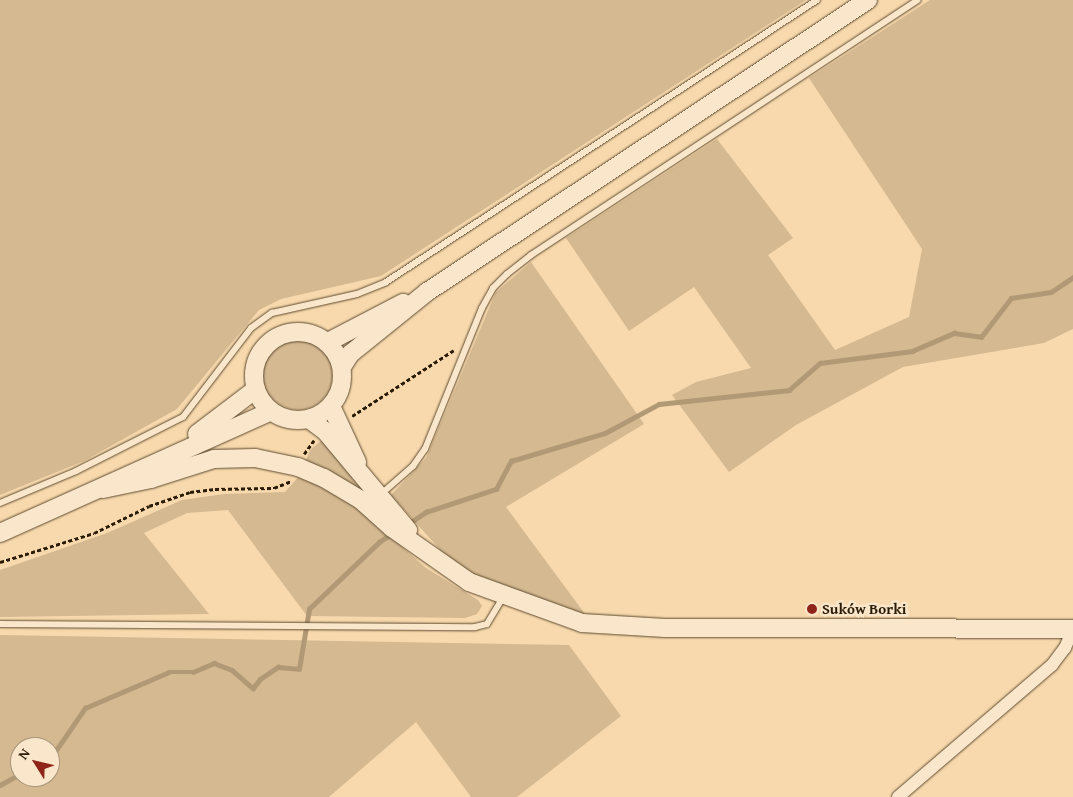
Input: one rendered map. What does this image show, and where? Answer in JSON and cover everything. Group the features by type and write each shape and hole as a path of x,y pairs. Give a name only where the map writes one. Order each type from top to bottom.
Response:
{"main road":[{"path":"342,366 328,342 302,331 274,338 257,361 256,389 271,411 289,419 309,419 330,406 341,388 342,366 350,354 427,292 868,0"},
{"path":"328,342 427,292"},
{"path":"165,458 256,389"},
{"path":"330,406 364,476"},
{"path":"0,533 103,489 165,458 271,411"},
{"path":"309,419 326,432 364,476 400,528"},
{"path":"103,489 151,479 214,459 255,458 298,467 324,478 361,500 469,582 568,620 641,627 1073,629"}],"street":[{"path":"898,797 1052,664 1065,648 1073,629"}],"lane":[{"path":"0,504 76,471 183,417 251,328 272,313 357,294 386,282 817,0"},
{"path":"379,496 413,466 425,448 465,350 493,288 531,255 918,0"},
{"path":"0,624 474,627 487,624 503,596"}],"path":[{"path":"343,421 452,350 465,350"},
{"path":"301,460 305,449 320,436"},
{"path":"0,562 94,533 173,497 215,489 284,487 293,478"}],"shaded area":[{"path":"0,0 806,0 381,276 281,299 259,310 177,409 84,461 0,495"},
{"path":"930,0 1073,0 1073,329 1044,343 903,367 796,425 729,472 672,395 696,382 751,368 694,287 629,331 566,238 717,139 793,238 768,255 835,350 909,317 922,249 809,78"},
{"path":"531,262 644,424 506,507 585,614 546,605 475,576 443,553 391,495 426,458 496,292"},
{"path":"298,340 311,343 323,350 330,362 333,375 330,388 323,400 311,407 298,410 285,407 273,400 266,388 263,375 266,362 273,350 285,343"},
{"path":"322,440 364,493 305,463 310,450"},
{"path":"301,474 349,500 426,568 478,600 482,606 477,614 465,618 307,616 228,510 187,513 144,533 209,614 0,617 0,570 107,533 182,500 224,494 285,492"},
{"path":"0,635 569,645 621,716 517,797 471,797 416,722 329,797 0,797"}],"waterway":[{"path":"408,524 426,512 496,489 511,461 605,433 659,404 789,390 820,363 912,351 954,333 981,337 1011,298 1051,292 1073,277"},
{"path":"60,744 85,708 169,672 193,672 214,663 232,670 253,688 260,679 278,667 299,669 309,609 379,542 393,533"},
{"path":"0,785 10,780"}],"place":[{"name":"Suków Borki","path":"812,609"}]}
